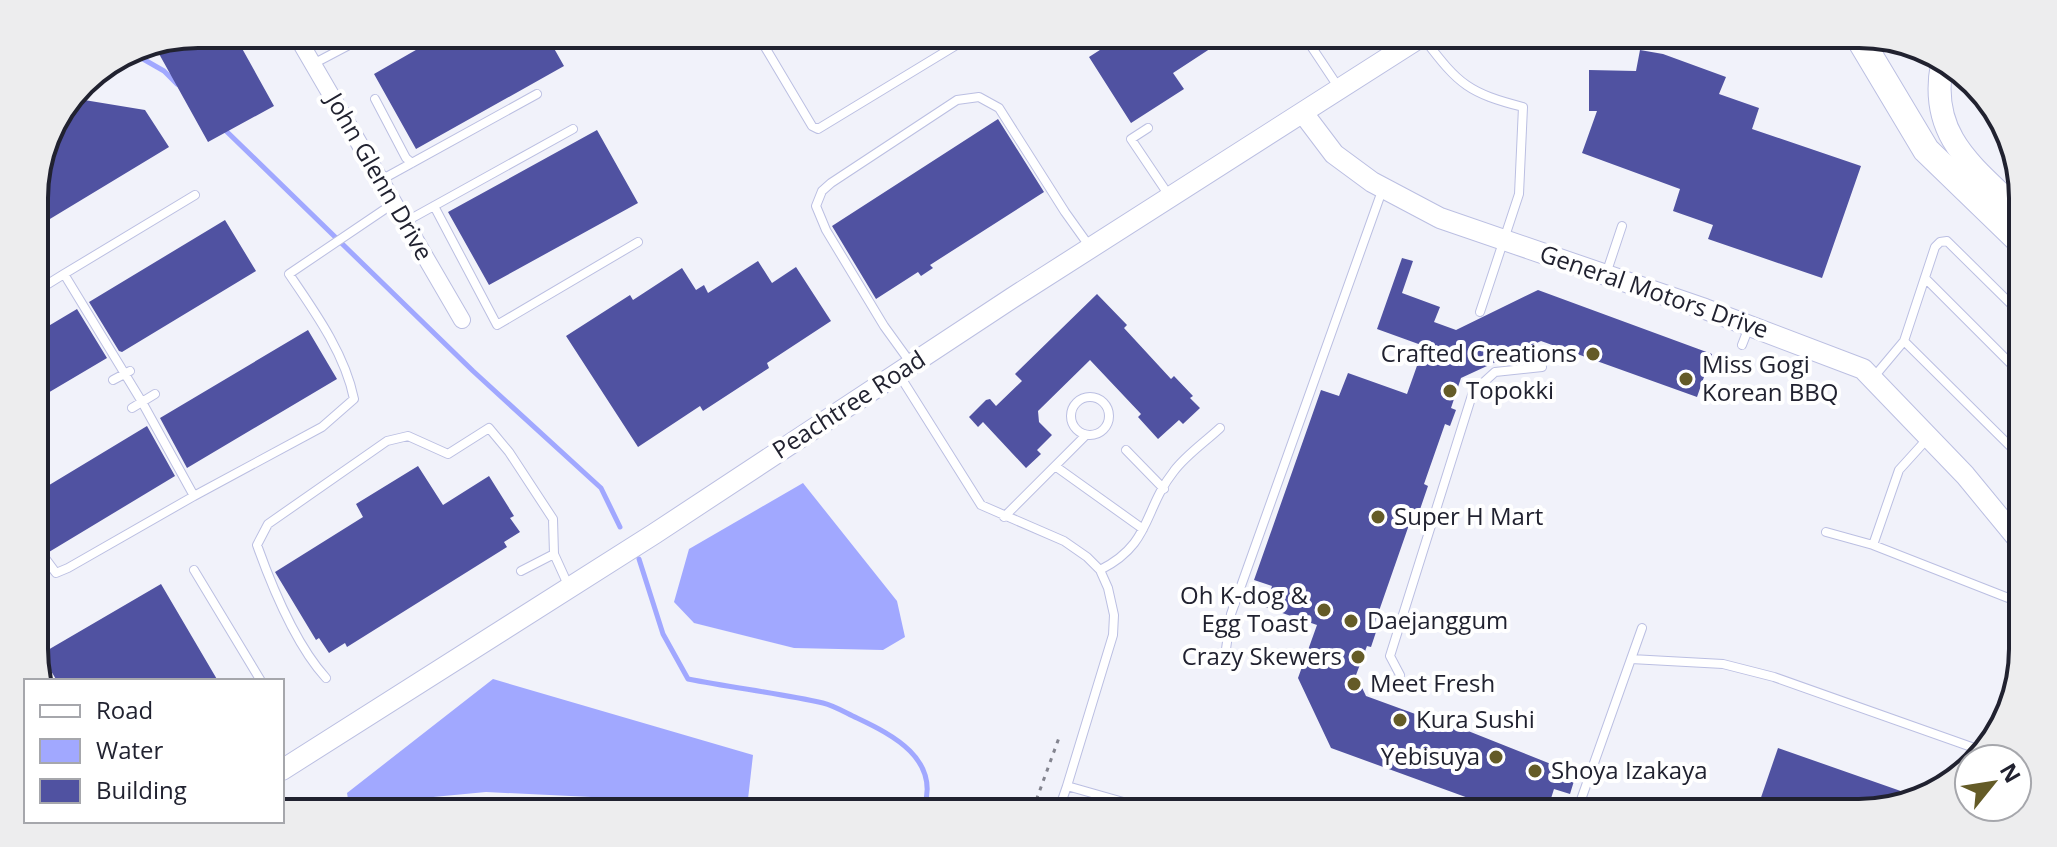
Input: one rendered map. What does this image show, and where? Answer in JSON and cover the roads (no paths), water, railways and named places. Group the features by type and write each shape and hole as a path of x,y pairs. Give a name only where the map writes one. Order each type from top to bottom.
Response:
{"highway":[{"path":"1865,48 1926,150 2009,230"}],"main road":[{"path":"1941,73 1940,112 1947,131 1965,157 2009,201"}],"street":[{"name":"John Glenn Drive","path":"304,48 462,320"},
{"name":"Peachtree Road","path":"284,769 1406,48"},
{"name":"General Motors Drive","path":"1303,113 1334,154 1383,188 1440,218 1749,325 1796,347 1863,369 1965,475 2009,528"}],"lane":[{"path":"313,64 343,48"},
{"path":"765,48 812,126 818,129 952,48"},
{"path":"1312,48 1340,89"},
{"path":"1424,48 1450,73 1481,96 1523,107 1519,194 1480,312"},
{"path":"380,180 537,94"},
{"path":"1062,799 1113,635 1114,615 1108,588 1100,570 1064,541 981,505 884,326 826,230 816,206 822,191 957,100 979,97 999,108 1091,248"},
{"path":"375,99 406,158 412,163"},
{"path":"1148,128 1131,139 1170,197"},
{"path":"405,222 573,129"},
{"path":"1225,656 1231,614 1383,188"},
{"path":"48,284 195,195"},
{"path":"48,562 56,573 68,568 322,427 354,399 349,376 289,274 394,203"},
{"path":"434,206 497,325 638,242"},
{"path":"1606,275 1622,226"},
{"path":"1872,378 1904,341 1935,247 1940,242 1947,241 2009,302"},
{"path":"64,274 127,372 194,496"},
{"path":"1925,278 2009,362"},
{"path":"1742,345 1749,325"},
{"path":"1904,341 2009,445"},
{"path":"1400,675 1390,656 1473,392 1495,372 1542,367"},
{"path":"113,380 127,372"},
{"path":"132,408 155,394"},
{"path":"1004,517 1086,435 1098,434 1109,420 1104,402 1092,397 1079,400 1072,410 1075,429 1086,435"},
{"path":"326,678 314,664 268,577 257,545 268,524 387,441 408,436 448,454 489,428 509,452 553,519 554,554 570,587"},
{"path":"1100,570 1117,561 1135,545 1173,472 1220,428"},
{"path":"1873,545 1899,470 1929,437"},
{"path":"1126,450 1164,489"},
{"path":"1055,466 1143,529"},
{"path":"1826,532 1873,545 2009,598"},
{"path":"521,571 554,554"},
{"path":"194,570 260,679"},
{"path":"1581,799 1642,628"},
{"path":"1631,659 1723,664 1774,677 1960,743"},
{"path":"1067,786 1113,799"}],"water":[{"path":"803,483 897,601 905,637 883,650 794,648 694,623 674,602 689,549"},
{"path":"493,679 753,755 748,799 624,799 486,792 412,799 348,799 347,793"}],"waterway":[{"path":"143,59 164,71 177,84"},
{"path":"222,127 473,371 601,488 620,527"},
{"path":"639,559 663,634 688,679 823,703 885,732 919,762 925,776 926,799"}],"place":[{"name":"Crafted Creations","path":"1593,354"},
{"name":"Miss Gogi Korean BBQ","path":"1686,379"},
{"name":"Topokki","path":"1450,391"},
{"name":"Super H Mart","path":"1378,517"},
{"name":"Oh K-dog & Egg Toast","path":"1324,610"},
{"name":"Daejanggum","path":"1351,621"},
{"name":"Crazy Skewers","path":"1358,657"},
{"name":"Meet Fresh","path":"1354,684"},
{"name":"Kura Sushi","path":"1400,720"},
{"name":"Yebisuya","path":"1496,757"},
{"name":"Shoya Izakaya","path":"1535,771"}]}
